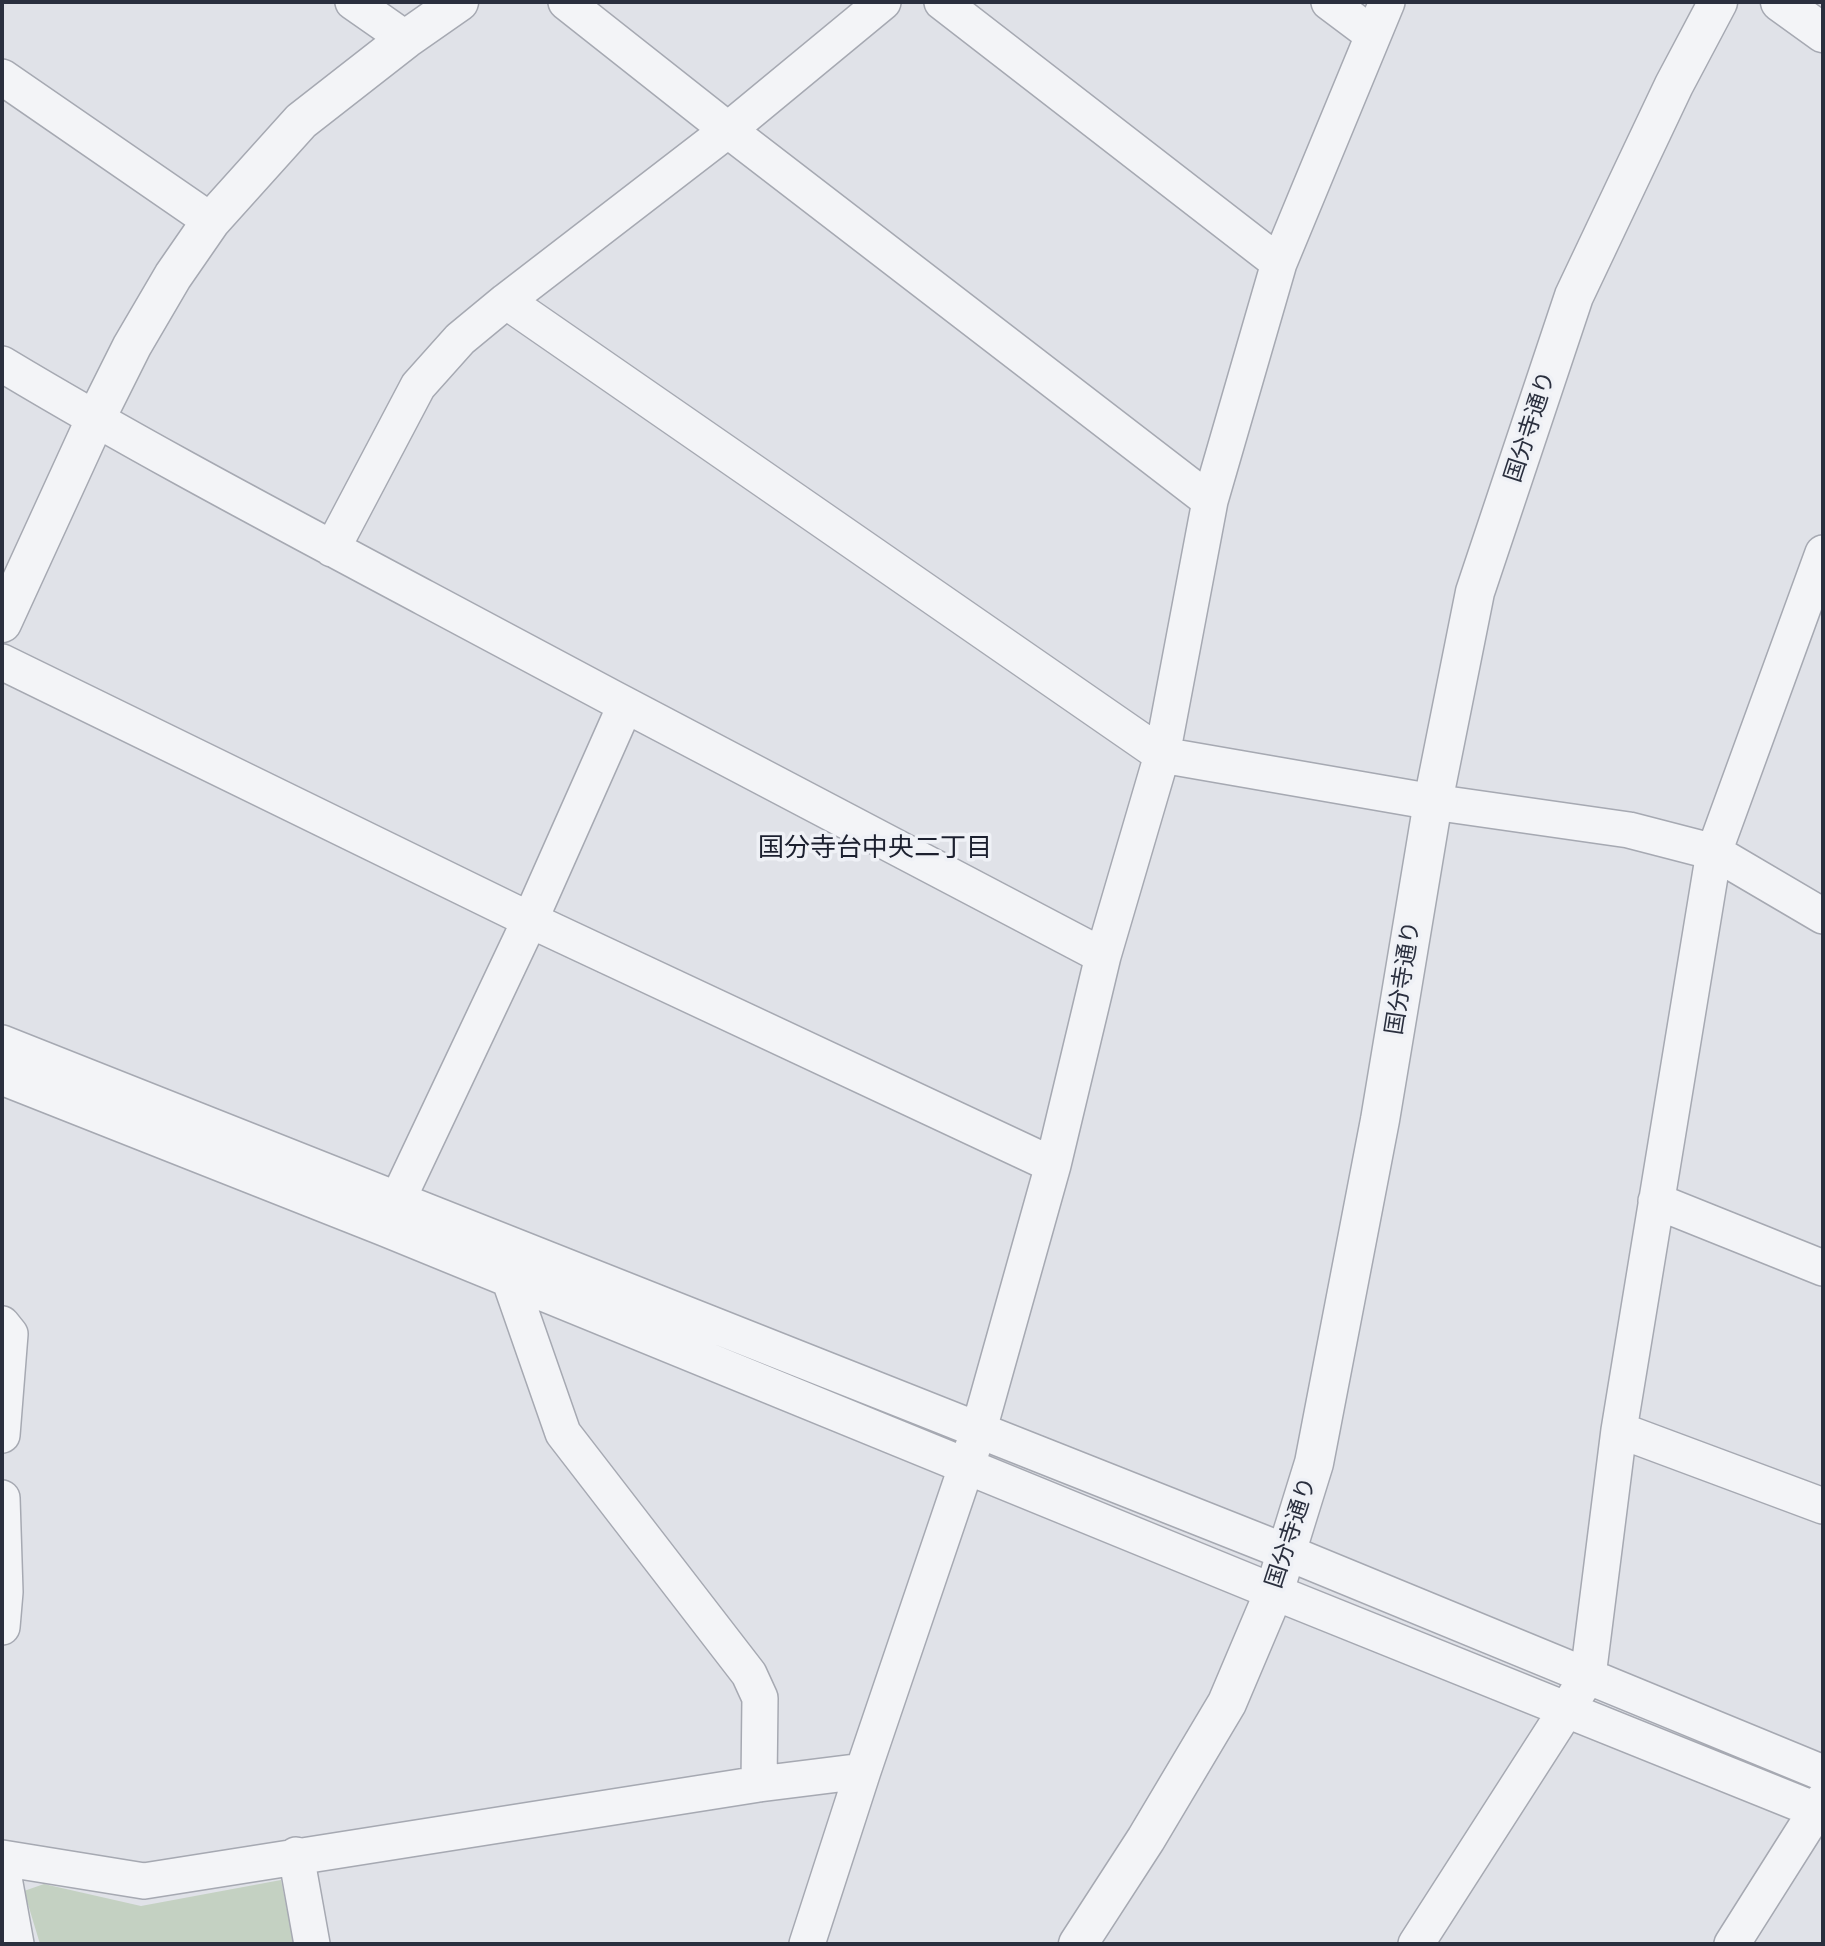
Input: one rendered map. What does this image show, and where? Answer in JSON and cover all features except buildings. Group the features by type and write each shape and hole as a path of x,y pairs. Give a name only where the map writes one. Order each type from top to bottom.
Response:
{"street":[{"path":"353,2 406,39"},
{"path":"2,623 132,346 173,276 211,221 301,121 406,39 459,2"},
{"path":"566,2 1210,501"},
{"path":"332,549 418,386 460,339 506,300 729,130 883,2"},
{"path":"942,2 1279,263"},
{"path":"1329,2 1373,34"},
{"path":"807,1944 979,1429 1053,1165 1103,956 1162,755 1210,501 1279,263 1387,2"},
{"name":"国分寺通り","path":"1079,1944 1146,1839 1227,1703 1274,1592 1314,1463 1380,1120 1433,802 1475,592 1574,296 1674,85 1718,2"},
{"path":"1780,2 1823,33"},
{"path":"2,77 211,221"},
{"path":"506,300 1162,755 1433,802 1629,831 1714,852 1823,916"},
{"path":"2,364 95,420 332,549 1103,956"},
{"path":"1428,1939 1588,1676 1619,1430 1714,852 1823,553"},
{"path":"2,662 530,920 1053,1165"},
{"path":"392,1213 530,920 625,706"},
{"path":"2,1043 392,1213 510,1281 1566,1710 1821,1807 1731,1944"},
{"path":"2,1077 392,1213 979,1429 1823,1773"},
{"path":"1656,1201 1823,1268"},
{"path":"510,1281 563,1433 749,1674 755,1686 760,1698 760,1784"},
{"path":"2,1324 9,1335 2,1435"},
{"path":"1619,1430 1823,1506"},
{"path":"2,1498 2,1627"},
{"path":"2,1857 144,1881 760,1784 863,1771"},
{"path":"296,1855 312,1944"},
{"path":"2,1867 16,1944"}],"green space":[{"path":"281,1880 294,1944 40,1944 24,1891 44,1884 141,1906"}],"district":[{"name":"国分寺台中央二丁目","path":"875,849"}]}
